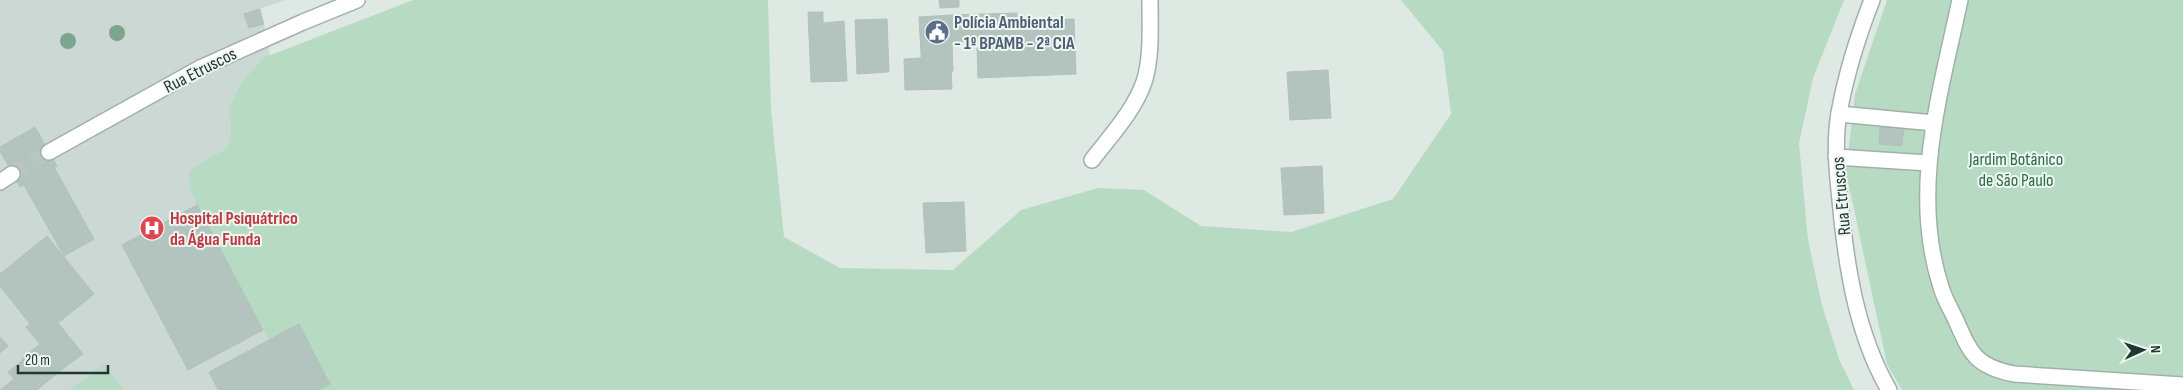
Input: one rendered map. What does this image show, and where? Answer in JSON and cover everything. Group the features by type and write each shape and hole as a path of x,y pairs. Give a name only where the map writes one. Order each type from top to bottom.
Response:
{"street":[{"name":"Rua Etruscos","path":"50,152 200,68 356,0"},
{"path":"1092,160 1129,111 1144,81 1150,43 1150,0"},
{"name":"Rua Etruscos","path":"1872,0 1858,39 1839,114 1836,157 1845,249 1857,310 1877,369 1889,390"},
{"path":"1960,0 1934,123 1928,162 1928,208 1930,244 1941,288 1975,358 1994,370 2014,374 2183,386"},
{"path":"1839,114 1934,123"},
{"path":"1836,157 1928,162"}],"shaded area":[{"name":"Hospital Psiquátrico da Água Funda","path":"0,0 286,0 261,8 335,390 0,390"}],"green space":[{"path":"413,0 768,0 771,110 784,237 840,268 953,270 1021,210 1098,188 1144,190 1201,226 1291,232 1393,199 1451,114 1443,51 1401,0 1844,0 1813,78 1799,143 1808,240 1822,305 1839,359 1854,390 318,390 330,383 299,324 269,340 197,205 190,187 189,171 227,148 231,135 230,106 241,84 263,58"},
{"name":"Jardim Botânico de São Paulo","path":"1887,0 2183,0 2183,390 1902,390 1887,364 1846,172 1855,94"},
{"path":"104,364 123,390 70,390"}],"building":[{"path":"939,0 959,0 959,7 940,8"},
{"path":"259,9 264,24 249,28 244,14"},
{"path":"808,12 823,12 823,23 844,21 847,81 811,82"},
{"path":"1017,13 1017,21 1074,19 1076,74 978,78 977,48 986,48 984,14"},
{"path":"984,14 985,41 952,42 951,15"},
{"path":"951,15 953,71 922,72 919,17"},
{"path":"887,19 889,72 857,74 855,20"},
{"path":"921,58 922,72 951,70 952,89 905,90 904,59"},
{"path":"1328,70 1331,118 1290,120 1287,72"},
{"path":"1880,125 1904,128 1902,146 1879,144"},
{"path":"35,127 57,166 20,187 0,151 0,147"},
{"path":"1322,166 1324,213 1284,215 1281,168"},
{"path":"54,167 94,239 64,256 24,185"},
{"path":"964,202 966,251 926,253 923,203"},
{"path":"197,205 263,330 188,370 122,245"},
{"path":"47,236 94,294 58,323 83,354 61,370 26,327 30,324 0,286 0,274"},
{"path":"299,324 330,384 318,390 218,390 209,372"},
{"path":"0,337 8,346 0,353"},
{"path":"40,344 61,370 43,385 22,359"},
{"path":"23,360 43,385 37,390 0,390 14,379 8,372"}],"tunnel":[{"path":"12,174 49,152"}],"place":[{"name":"Polícia Ambiental - 1º BPAMB - 2ª CIA","path":"937,32"},
{"name":"Hospital Psiquátrico da Água Funda","path":"152,228"}]}
